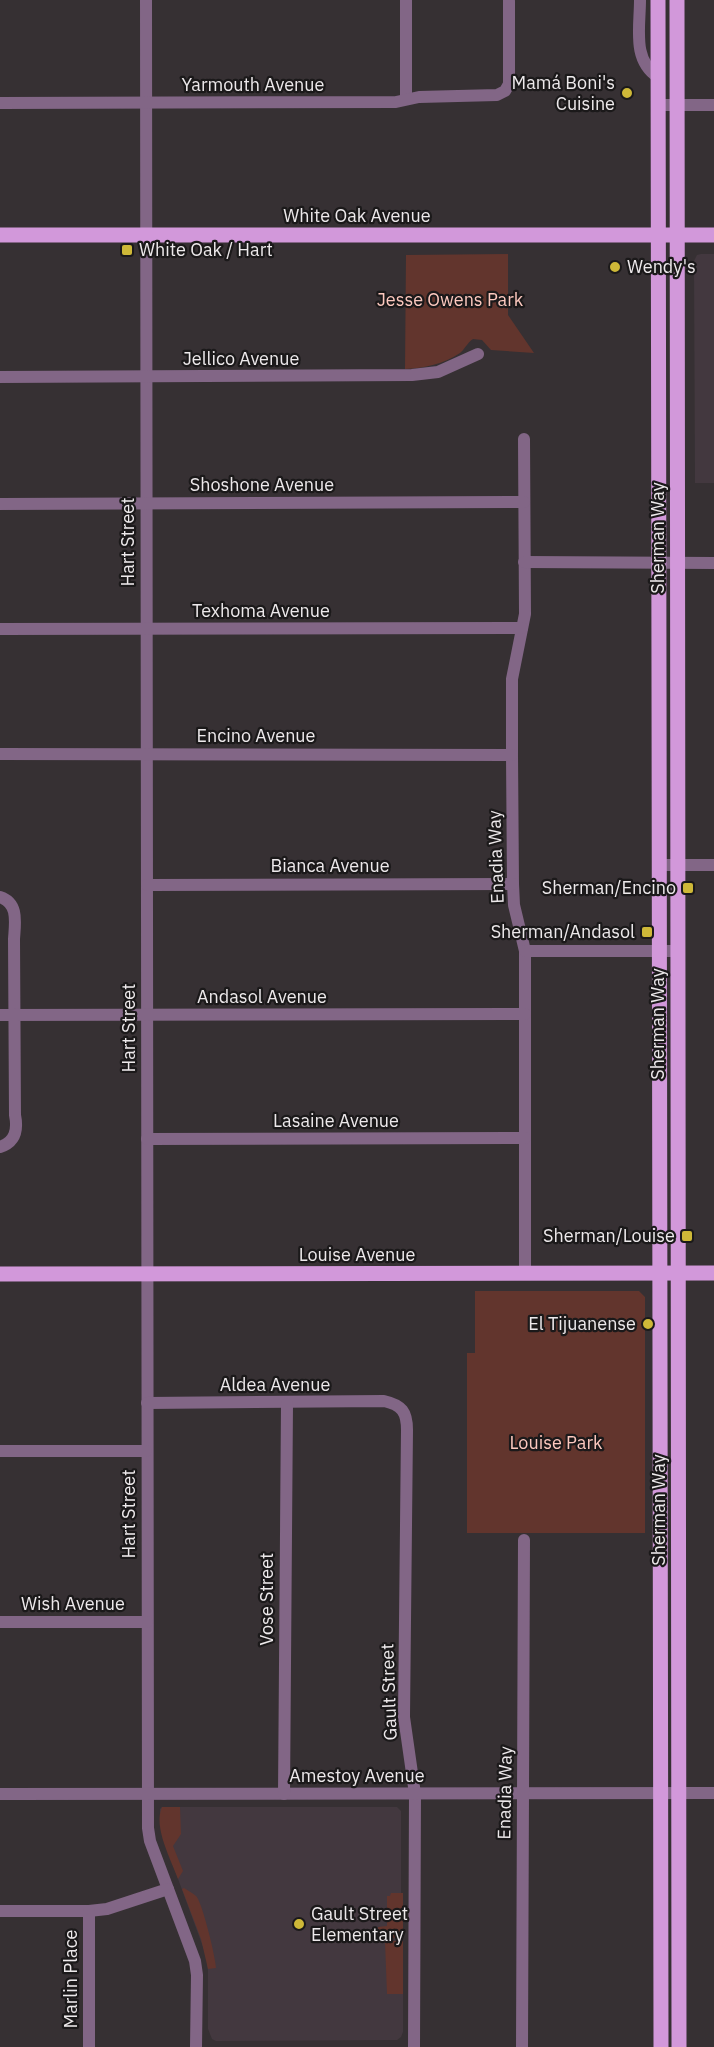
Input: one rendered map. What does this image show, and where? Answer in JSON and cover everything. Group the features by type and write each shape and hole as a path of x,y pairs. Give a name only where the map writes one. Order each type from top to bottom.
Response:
{"main road":[{"name":"Sherman Way","path":"658,0 660,2047"},
{"name":"Sherman Way","path":"676,0 679,2047"},
{"name":"White Oak Avenue","path":"0,235 714,235"},
{"name":"Louise Avenue","path":"0,1274 714,1273"}],"street":[{"name":"Hart Street","path":"146,0 148,1835 195,1961 197,1975 196,2047"},
{"path":"406,0 406,99"},
{"path":"640,0 640,52 647,70 658,77"},
{"name":"Yarmouth Avenue","path":"0,103 396,102 419,97 497,95 505,91 510,77 509,1"},
{"path":"658,105 714,105"},
{"name":"Jellico Avenue","path":"0,377 412,375 438,372 478,354"},
{"name":"Enadia Way","path":"524,439 525,614 512,679 512,755 514,905 525,951 525,1274"},
{"name":"Shoshone Avenue","path":"0,504 524,502"},
{"path":"524,562 714,563"},
{"name":"Texhoma Avenue","path":"0,629 522,628"},
{"name":"Encino Avenue","path":"0,754 512,755"},
{"path":"659,865 714,865"},
{"name":"Bianca Avenue","path":"147,885 513,884"},
{"path":"4,1146 13,1139 17,1124 15,1115 15,910 6,901"},
{"path":"525,951 678,951"},
{"name":"Andasol Avenue","path":"0,1015 525,1014"},
{"name":"Lasaine Avenue","path":"147,1139 525,1138"},
{"name":"Aldea Avenue","path":"147,1403 287,1404 384,1401 402,1408"},
{"name":"Vose Street","path":"284,1794 287,1404"},
{"name":"Gault Street","path":"402,1408 405,1413 407,1430 404,1717 415,1794 414,2047"},
{"path":"0,1451 146,1451"},
{"name":"Enadia Way","path":"522,2047 524,1540"},
{"name":"Wish Avenue","path":"0,1623 147,1622"},
{"name":"Amestoy Avenue","path":"0,1794 714,1793"},
{"path":"0,1911 89,1911 121,1905 168,1889"},
{"name":"Marlin Place","path":"89,1911 89,2047"}],"shaded area":[{"path":"714,254 714,483 695,483 694,261 697,255"},
{"name":"Gault Street Elementary","path":"162,1807 397,1807 401,1811 401,1893 403,1893 403,2032 401,2037 397,2040 216,2041 212,2039 208,2029 206,1955 163,1838 160,1824"}],"green space":[{"name":"Jesse Owens Park","path":"508,254 508,315 534,353 491,350 482,340 473,339 460,353 441,363 405,369 406,255"},
{"name":"Louise Park","path":"475,1291 639,1291 645,1297 645,1533 467,1533 467,1353 475,1353"},
{"path":"162,1807 180,1807 181,1834 173,1846 183,1871 178,1879 161,1833"},
{"path":"184,1888 199,1900 216,1968 208,1969 201,1939 182,1889"},
{"path":"391,1893 403,1893 403,1938 378,1938 378,1927 387,1926 387,1896"},
{"path":"385,1941 403,1941 403,1994 387,1994"}],"place":[{"name":"Mamá Boni's Cuisine","path":"627,93"},
{"name":"White Oak / Hart","path":"127,250"},
{"name":"Wendy's","path":"615,267"},
{"name":"Sherman/Encino","path":"688,888"},
{"name":"Sherman/Andasol","path":"647,932"},
{"name":"Sherman/Louise","path":"687,1236"},
{"name":"El Tijuanense","path":"648,1324"},
{"name":"Gault Street Elementary","path":"299,1924"}]}
